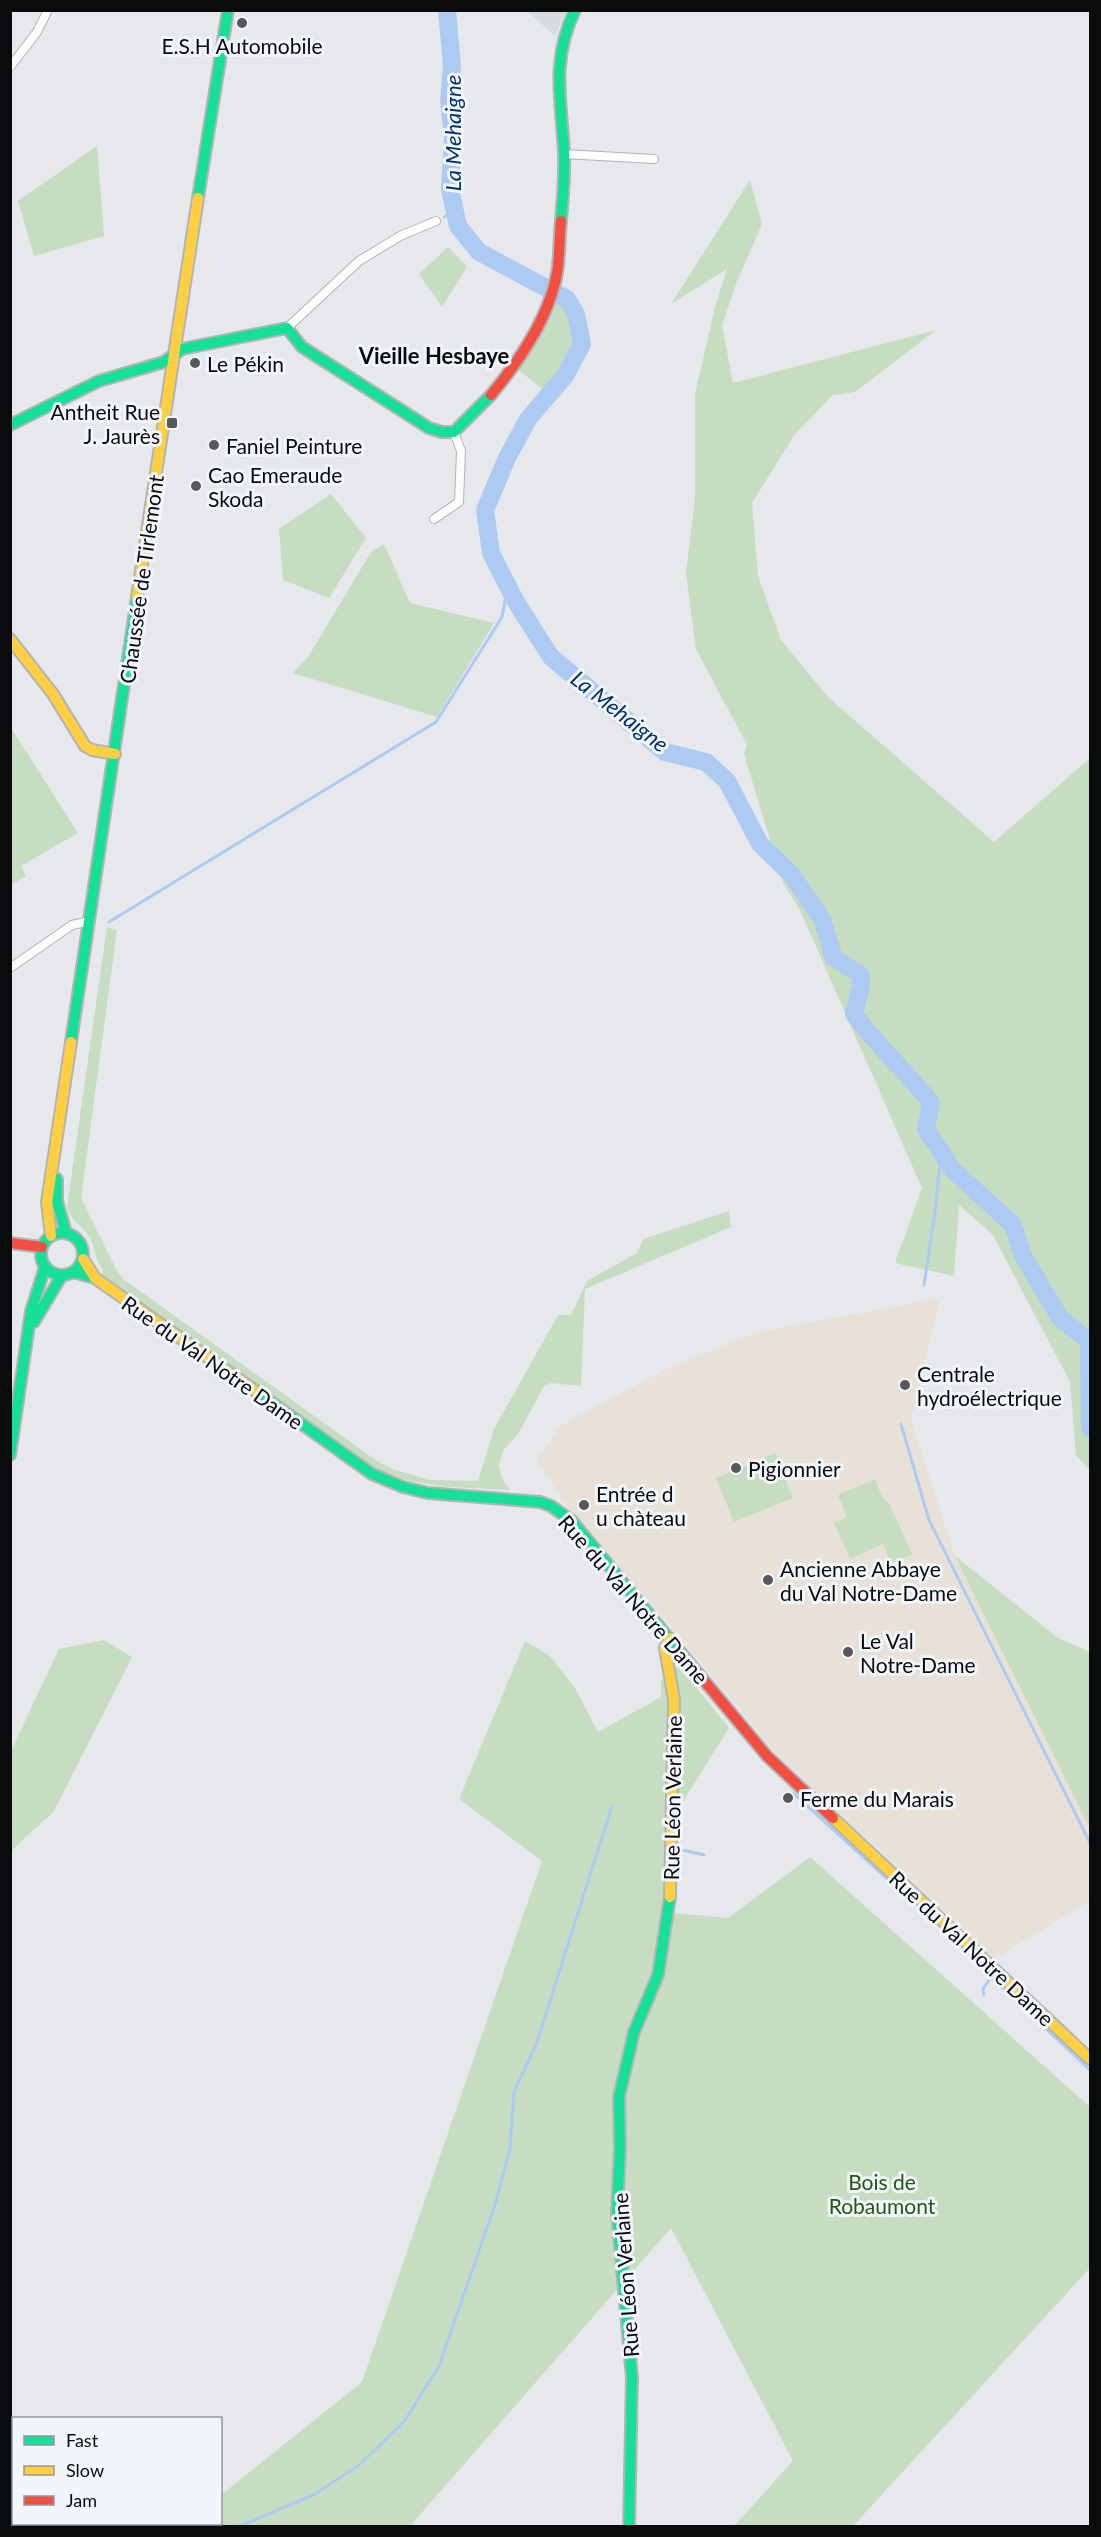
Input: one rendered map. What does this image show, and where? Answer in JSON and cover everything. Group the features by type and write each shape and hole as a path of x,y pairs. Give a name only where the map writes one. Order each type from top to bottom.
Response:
{"main road":[{"name":"Chaussée de Tirlemont","path":"51,1236 47,1202 163,422 176,353 228,10"},
{"path":"10,425 99,381 164,362 182,349 287,328 302,347 429,428 442,432 454,432 499,383 524,351 545,306 556,275 564,154 557,80 560,49 568,22 575,10"},
{"path":"10,639 53,694 85,746 92,750 115,754"},
{"name":"Chaussée de Tirlemont","path":"56,1148 57,1201 66,1233 80,1242 83,1259"},
{"path":"10,1455 31,1311 45,1267 41,1254 42,1247 51,1236 66,1233"},
{"path":"10,1243 42,1247"},
{"path":"45,1267 62,1275 73,1272 83,1259"},
{"name":"Rue du Val Notre Dame","path":"83,1259 95,1278"},
{"name":"Rue du Val Notre Dame","path":"73,1272 95,1278 372,1474 416,1491 531,1501 560,1511 578,1528 767,1755 1090,2059"},
{"path":"29,1334 37,1313 62,1275"},
{"name":"Rue Léon Verlaine","path":"628,2526 632,2378 616,2212 620,2149 619,2097 634,2032 661,1965 670,1906 674,1700 665,1648 670,1638"}],"street":[{"path":"10,67 37,32 48,10"},
{"path":"564,154 654,159"},
{"path":"287,328 359,261 400,236 436,220"},
{"path":"434,519 459,502 461,451 454,432"},
{"path":"10,968 72,925 90,921"}],"shaded area":[{"path":"527,11 566,11 555,36"},
{"name":"Le Val Notre-Dame","path":"940,1298 911,1420 955,1556 1090,1829 1090,1901 994,1959 775,1752 652,1604 573,1515 537,1460 560,1426 668,1368 758,1332"}],"green space":[{"path":"97,146 104,236 34,256 18,201"},
{"path":"750,180 762,224 736,284 722,325 733,383 936,330 855,392 833,395 795,434 752,503 758,576 781,640 828,697 994,842 1090,758 1090,1471 1076,1455 1070,1382 993,1235 959,1205 954,1276 895,1263 922,1188 800,910 783,883 744,754 747,745 696,649 686,574 695,498 695,394 715,307 727,269 671,304"},
{"path":"448,247 467,267 442,307 419,274"},
{"path":"556,299 566,310 574,333 568,357 544,390 517,369 532,350"},
{"path":"331,494 366,538 329,598 283,580 279,529"},
{"path":"384,544 410,603 494,623 437,717 293,673 308,657 371,552"},
{"path":"11,728 78,833 21,866 26,876 11,885"},
{"path":"107,927 117,930 81,1198 116,1269 123,1279 377,1461 395,1470 430,1480 478,1481 494,1429 558,1315 571,1315 587,1281 637,1253 643,1239 729,1211 731,1227 585,1289 581,1386 551,1383 544,1386 518,1434 504,1449 499,1465 502,1479 510,1490 432,1485 395,1476 359,1460 102,1275 103,1269 90,1238 72,1217 67,1207"},
{"path":"775,1453 793,1498 734,1522 716,1478"},
{"path":"875,1479 882,1497 890,1505 912,1554 891,1563 883,1544 850,1559 834,1523 847,1517 838,1495"},
{"path":"955,1556 1058,1638 1090,1652 1090,1829"},
{"path":"104,1640 132,1657 54,1811 11,1851 11,1751 59,1649"},
{"name":"Bois de Robaumont","path":"525,1641 550,1656 575,1688 598,1732 661,1697 661,1679 676,1682 675,1667 679,1666 729,1728 679,1808 674,1913 728,1918 810,1857 1090,2107 1090,2270 853,2526 734,2526 793,2461 671,2228 410,2526 181,2526 222,2525 222,2494 362,2382 542,1861 459,1799"}],"waterway":[{"name":"La Mehaigne","path":"447,10 452,66 449,99 453,138 450,189 458,226 479,252 567,299 576,314 582,344 565,376 528,419 507,458 485,510 491,553 516,602 551,657 665,752 706,762 727,781 760,844 791,874 822,919 834,958 861,975 861,986 854,1014 931,1103 926,1129 953,1170 1013,1225 1023,1256 1060,1318 1089,1341 1090,1428"},
{"path":"444,217 455,212"},
{"path":"109,922 436,722 502,617 508,586"},
{"path":"924,1285 941,1152"},
{"path":"901,1424 929,1520 1090,1843"},
{"path":"793,1793 897,1888"},
{"path":"240,2526 315,2494 359,2465 404,2422 439,2366 495,2205 510,2148 514,2092 536,2045 612,1806"},
{"path":"678,1849 704,1855"},
{"path":"976,1963 1090,2070"},
{"path":"984,1995 983,1989 991,1977"}],"traffic: fast":[{"path":"198,198 228,10"},
{"path":"561,221 564,160 560,63 568,28 575,10"},
{"path":"10,425 99,381 164,362 182,349 287,328 302,347 429,428 442,432 454,432 491,395"},
{"path":"71,1042 137,597"},
{"path":"57,1179 57,1201 66,1233"},
{"path":"62,1233 77,1239 83,1254 77,1269 62,1275 47,1269 41,1254 47,1239 62,1233"},
{"path":"10,1455 31,1311 45,1267"},
{"path":"73,1272 95,1278"},
{"path":"34,1322 62,1275"},
{"path":"257,1392 372,1474 403,1487 428,1493 540,1502 551,1506 572,1521 691,1665"},
{"path":"629,2526 632,2378 617,2212 620,2149 619,2097 634,2032 658,1975 670,1897"}],"traffic: slow":[{"path":"137,597 198,198"},
{"path":"10,639 53,694 85,746 92,750 115,754"},
{"path":"51,1236 47,1202 71,1042"},
{"path":"83,1259 95,1278 257,1392"},
{"path":"670,1638 665,1648 674,1700 670,1897"},
{"path":"833,1818 1090,2059"}],"traffic: jam":[{"path":"491,395 523,353 547,306 557,273 561,221"},
{"path":"10,1243 42,1247"},
{"path":"691,1665 767,1756 833,1818"}],"place":[{"name":"E.S.H Automobile","path":"242,23"},
{"name":"Le Pékin","path":"195,363"},
{"name":"Antheit Rue J. Jaurès","path":"172,423"},
{"name":"Faniel Peinture","path":"214,445"},
{"name":"Cao Emeraude Skoda","path":"196,486"},
{"name":"Centrale hydroélectrique","path":"905,1385"},
{"name":"Pigionnier","path":"736,1468"},
{"name":"Entrée d u chàteau","path":"584,1505"},
{"name":"Ancienne Abbaye du Val Notre-Dame","path":"768,1580"},
{"name":"Le Val Notre-Dame","path":"848,1652"},
{"name":"Ferme du Marais","path":"788,1798"}],"district":[{"name":"Vieille Hesbaye","path":"434,355"}]}
